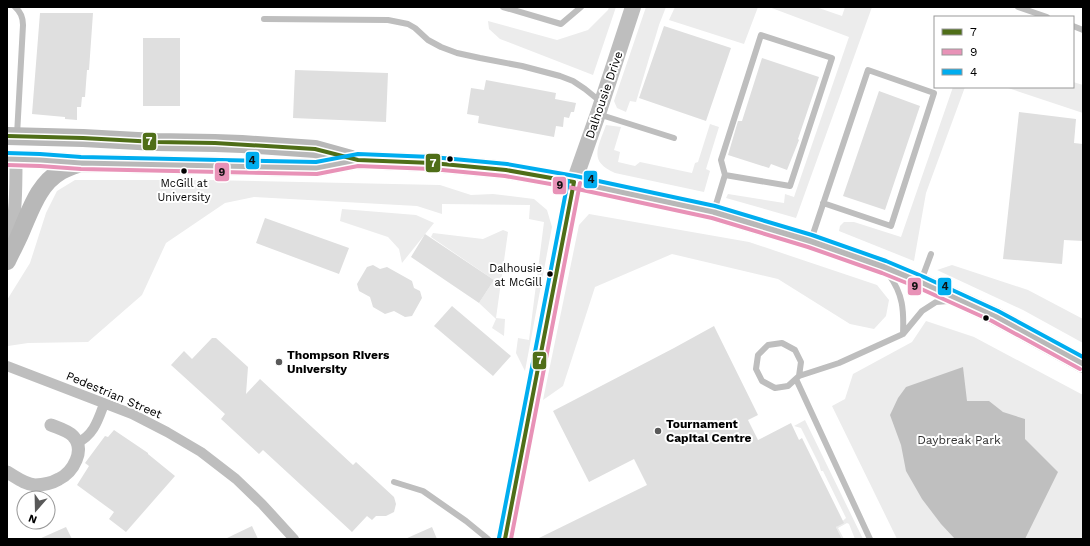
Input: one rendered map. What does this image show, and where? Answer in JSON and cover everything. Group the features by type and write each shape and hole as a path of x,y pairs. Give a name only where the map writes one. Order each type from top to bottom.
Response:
{"main road":[{"path":"358,160 317,168 81,163 12,159 12,136 242,144 315,150 358,160 432,163 506,170 574,182 713,212 810,241 884,267 995,316 1083,364"},
{"path":"7,261 39,192 48,181 61,170 81,163"}],"street":[{"name":"Dalhousie Drive","path":"574,182 600,109 633,7"},
{"path":"7,254 13,228 15,194 12,159"},
{"path":"505,539 574,182"},
{"name":"Pedestrian Street","path":"7,366 132,414 201,452 236,479 273,515 294,539"},
{"path":"77,443 85,439 93,429 104,404"},
{"path":"7,472 26,483 42,485 58,480 68,472 76,461 78,448 77,443 70,433 51,425"}],"lane":[{"path":"12,136 23,25 23,18 20,11 16,7"},
{"path":"505,7 561,24 581,7"},
{"path":"1018,7 1044,16"},
{"path":"264,19 398,21 415,28 428,40 457,53 522,66 573,81 585,88 600,109 674,138"},
{"path":"713,212 725,176 721,160 761,35 832,58 790,186 725,176"},
{"path":"810,241 868,70 934,93 891,226 823,203"},
{"path":"920,282 932,254"},
{"path":"884,267 895,283 901,297 904,313 903,334"},
{"path":"870,539 797,377 801,362 795,350 782,343 768,345 758,355 756,369 762,381 774,388 788,386 797,377 839,363 903,334 922,311 936,302 962,301"},
{"path":"394,482 423,491 466,521 488,539"}],"green space":[{"path":"609,7 616,7 593,75 500,39 489,29 488,21 557,40 588,30 608,10"},
{"path":"646,7 666,7 659,25 636,102 630,101 626,112 617,108 614,101"},
{"path":"675,7 758,7 744,44 669,20"},
{"path":"769,7 816,7 842,16 845,7 872,7 796,218 726,198 728,194 784,203 785,194 794,197 849,37"},
{"path":"1074,82 1083,85 1083,113 1008,88 1074,88"},
{"path":"953,88 965,88 926,193 914,261 839,231 840,226 844,222 854,222 901,237"},
{"path":"710,124 719,127 706,169 710,171 704,192 615,173 601,164 598,159 598,147 606,125 621,127 614,150 620,152 618,162 635,166 640,162 692,173 695,163 698,162"},
{"path":"75,180 206,180 440,185 471,195 493,194 534,199 547,210 552,227 525,371 516,353 518,338 529,340 544,222 529,219 530,205 442,204 442,214 417,206 254,197 225,203 166,243 142,295 88,342 28,343 8,346 7,300 30,263 46,213 57,191"},
{"path":"342,209 416,215 434,223 402,263 399,249 388,237 340,221"},
{"path":"589,214 749,242 877,285 889,300 886,316 874,329 850,324 778,279 672,254 595,287 563,386 543,400 579,225"},
{"path":"503,230 508,232 496,318 505,319 504,336 492,328 496,319 479,303 494,280 431,237 433,233 483,239"},
{"path":"952,265 1028,290 1083,319 1083,343 1023,310 937,270"},
{"name":"Daybreak Park","path":"926,321 974,337 1083,395 1083,539 897,539 832,406 845,399 853,374 912,342"},
{"path":"805,420 863,539 855,539 849,524 847,523 838,528 844,539 842,539 836,527 846,518 823,471 821,471 801,428 794,426"}],"shaded area":[{"path":"963,367 967,401 989,401 1003,412 1025,419 1025,439 1058,472 1025,539 955,539 941,524 922,499 906,471 901,445 890,415 898,398 906,387"}],"building":[{"path":"40,13 93,13 89,70 87,70 85,97 82,97 81,107 77,107 77,120 65,119 65,117 32,114"},
{"path":"664,26 731,48 706,121 639,98"},
{"path":"143,38 180,38 180,106 143,106"},
{"path":"762,58 819,77 798,139 799,140 787,170 771,164 769,168 728,155 738,121 742,121"},
{"path":"295,70 388,73 386,122 293,118"},
{"path":"486,80 556,93 555,99 576,103 574,112 571,112 569,118 564,117 563,127 556,126 554,137 478,123 479,116 467,114 471,88 484,90"},
{"path":"879,91 920,106 885,210 843,196"},
{"path":"1019,112 1076,119 1074,143 1083,144 1083,241 1064,240 1062,264 1003,259"},
{"path":"265,218 349,248 339,274 256,243"},
{"path":"425,234 494,280 479,303 411,257"},
{"path":"373,265 380,269 387,267 412,281 414,288 420,291 422,298 412,316 405,317 394,311 385,314 373,307 370,297 359,291 357,284 367,267"},
{"path":"452,306 511,356 493,376 434,326"},
{"name":"Tournament Capital Centre","path":"714,326 758,415 748,420 758,440 791,423 799,440 802,438 844,523 836,527 842,539 537,539 647,485 634,459 589,482 553,411"},
{"path":"212,338 216,338 248,367 246,394 260,379 353,465 356,462 394,497 396,504 394,512 386,516 376,516 372,520 367,516 352,532 263,450 259,454 221,419 225,414 171,365 184,351 192,359"},
{"path":"114,430 148,453 175,476 126,532 109,519 114,512 77,485 89,466 85,463 105,436 108,437"},
{"path":"252,526 258,539 225,539"},
{"path":"66,527 72,539 39,539"},
{"path":"432,527 437,539 405,539"}],"transit line":[{"name":"7","path":"7,136 215,143 315,149 358,160 432,163 506,170 574,182"},
{"name":"4","path":"7,153 81,157 316,162 358,154 432,157 507,164 575,176 715,206 812,235 886,261 998,311 1083,357"},
{"name":"9","path":"7,165 81,169 317,174 358,166 432,169 505,176 573,188 712,218 808,247 882,273 992,321 1080,369"},
{"name":"4","path":"499,538 568,181"},
{"name":"7","path":"505,539 574,182"},
{"name":"9","path":"511,539 580,183"}],"place":[{"name":"McGill at University","path":"184,171"},
{"name":"Dalhousie at McGill","path":"550,274"},
{"name":"Thompson Rivers University","path":"279,362"},
{"name":"Tournament Capital Centre","path":"658,431"}]}
